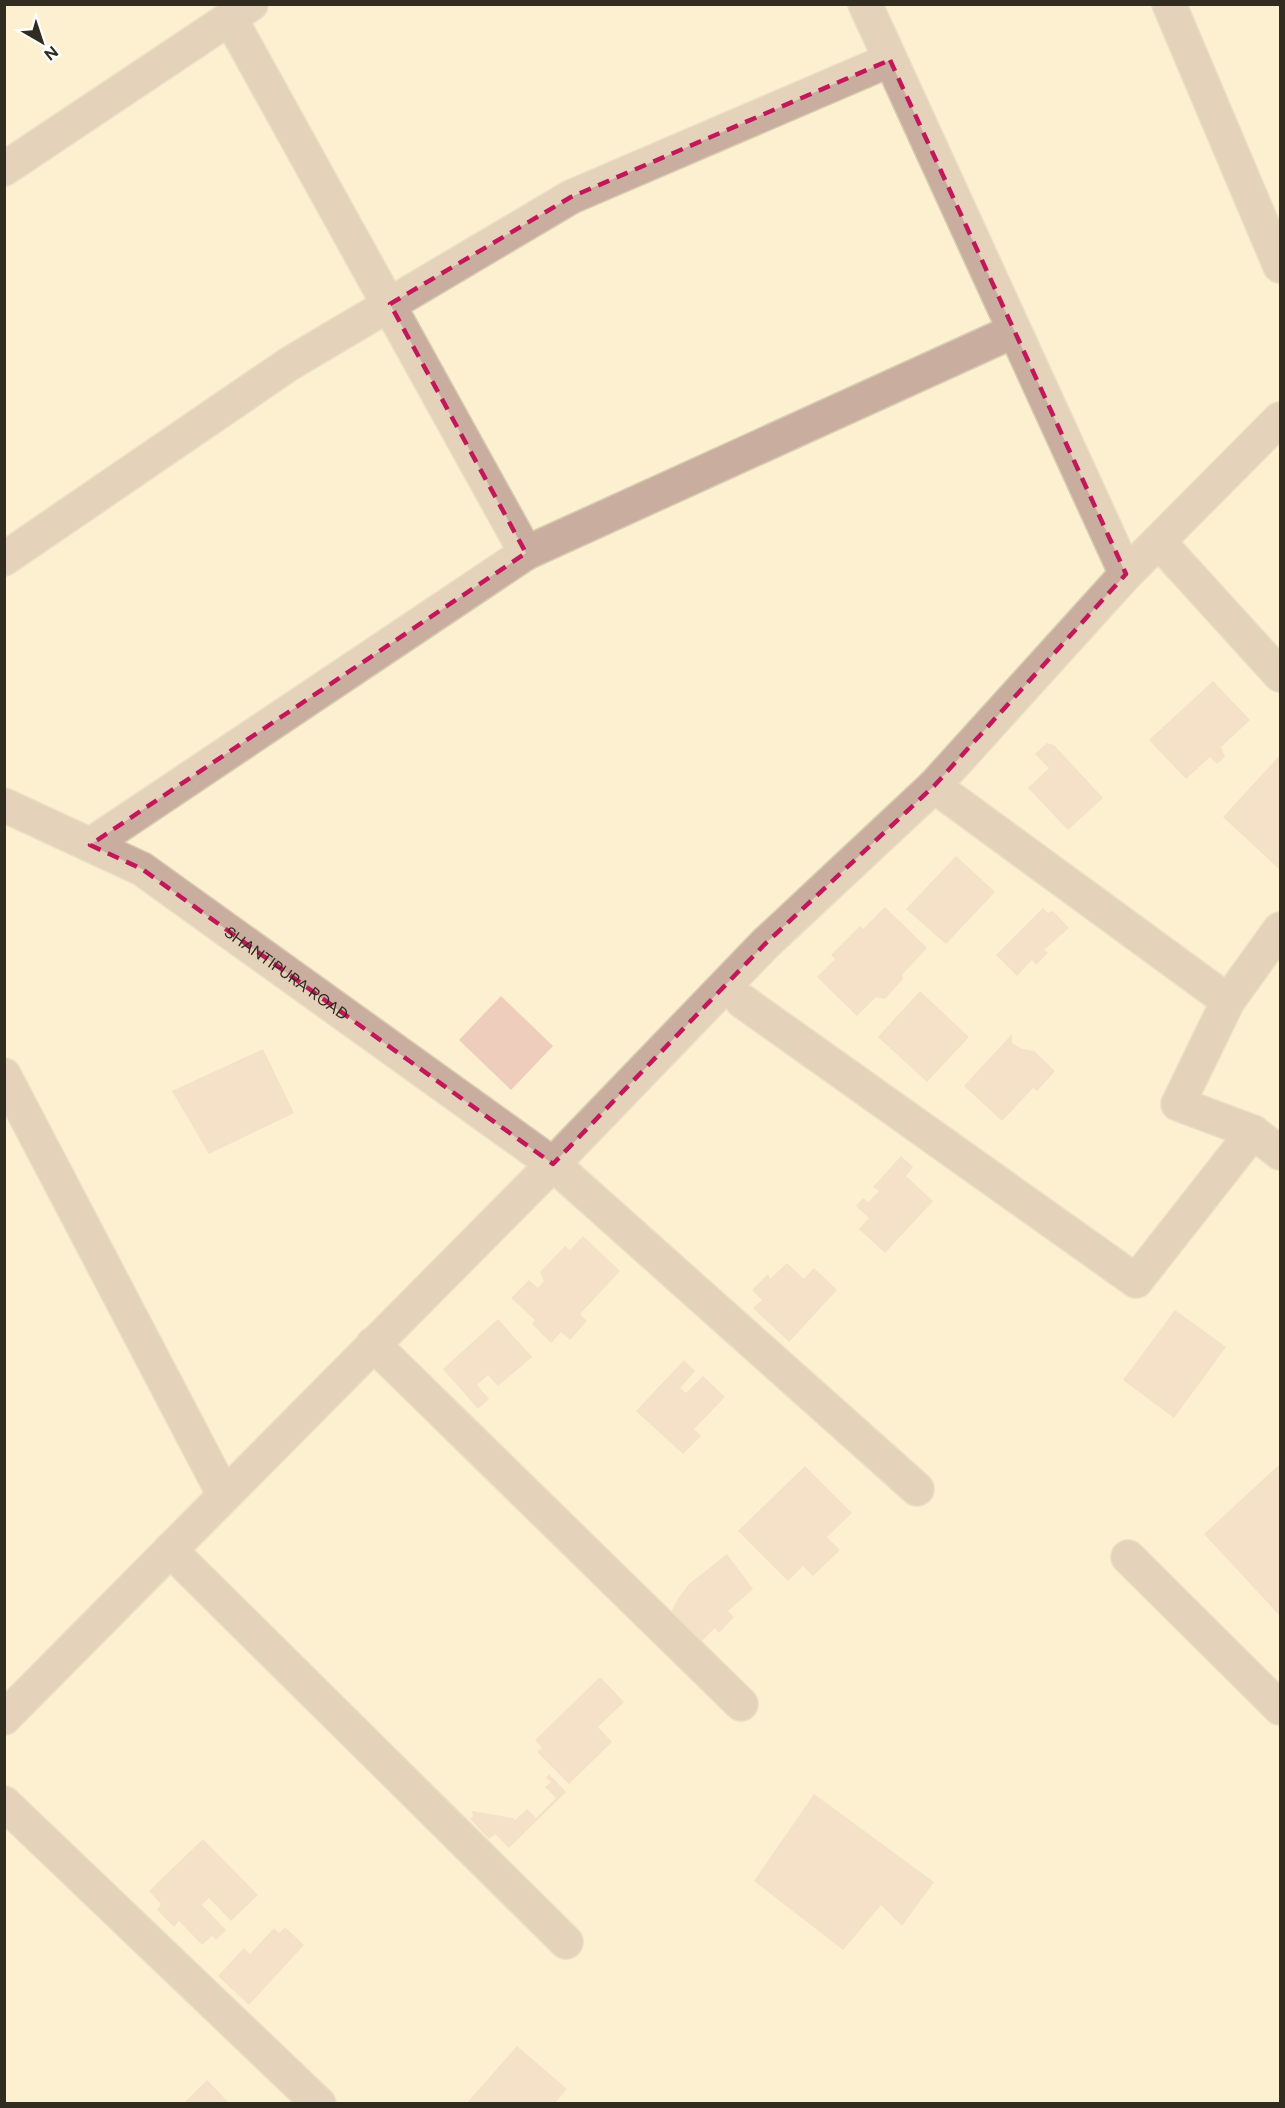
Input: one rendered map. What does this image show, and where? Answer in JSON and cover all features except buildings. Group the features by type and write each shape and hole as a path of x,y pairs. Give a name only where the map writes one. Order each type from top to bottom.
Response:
{"street":[{"path":"864,4 1126,574"},
{"path":"1169,4 1281,266"},
{"path":"4,169 241,11 390,304 526,553"},
{"path":"4,559 289,364 571,197 890,60"},
{"path":"90,845 526,553 1014,331"},
{"path":"4,1718 553,1164 765,944 934,786 1126,574 1281,419"},
{"path":"1159,542 1281,675"},
{"path":"934,786 1228,1001"},
{"name":"SHANTIPURA ROAD","path":"4,805 141,869 553,1164 917,1489"},
{"path":"1281,929 1228,1001 1178,1104 1253,1132 1281,1153"},
{"path":"742,1001 1136,1281 1253,1132"},
{"path":"4,1075 224,1495"},
{"path":"373,1344 741,1704"},
{"path":"170,1550 566,1942"},
{"path":"1128,1557 1281,1708"},
{"path":"4,1803 319,2103"}],"highlighted area":[{"path":"890,60 1126,574 934,786 765,944 553,1164 142,869 90,845 526,553 390,304 571,197"}]}
